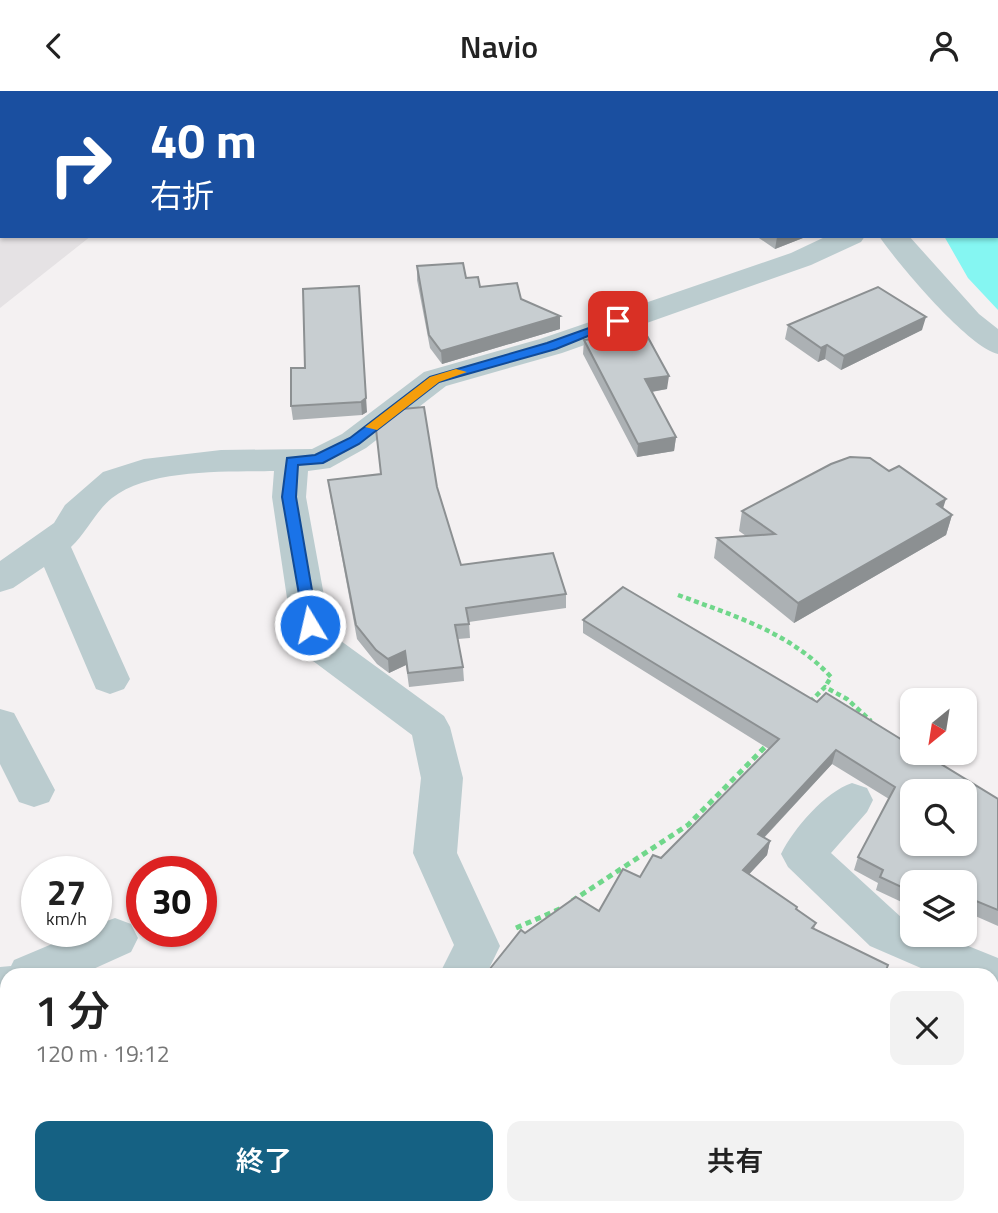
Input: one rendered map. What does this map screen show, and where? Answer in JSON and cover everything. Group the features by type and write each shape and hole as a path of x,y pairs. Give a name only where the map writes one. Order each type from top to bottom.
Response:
{"street":[{"path":"0,579 68,530 77,513 99,491 134,474 221,461 318,460 354,441 435,379 551,346 801,259 846,238"},
{"path":"894,238 968,320 998,345"},
{"path":"292,461 289,497 310,625 327,652 430,727 443,778 435,853 470,960"},
{"path":"52,544 110,679"},
{"path":"0,724 34,790"},
{"path":"852,800 803,854 886,932 971,968"},
{"path":"46,968 115,938"}],"path":[{"path":"678,594 791,643 822,666 831,677 806,706"},
{"path":"825,687 847,699 876,725"},
{"path":"470,960 563,907 688,825 778,735"}],"shaded area":[{"path":"0,238 88,238 0,308"}],"water":[{"path":"945,238 998,238 998,310 968,278"}],"building":[{"path":"463,263 466,278 478,277 480,287 517,283 521,299 560,316 441,351 429,335 417,266"},
{"path":"359,286 366,398 361,402 291,406 291,368 305,368 303,289"},
{"path":"878,287 926,317 844,356 827,345 821,348 788,325"},
{"path":"645,332 669,376 645,379 676,437 638,444 584,340"},
{"path":"424,407 437,487 461,565 553,553 566,594 466,608 469,624 455,625 463,667 408,673 405,651 388,659 376,650 356,625 328,480 381,474 376,429 402,409"},
{"path":"850,457 870,458 889,471 899,466 946,499 937,504 952,515 798,603 717,538 775,534 742,511 831,464"},
{"path":"623,587 817,702 826,693 900,739 900,765 943,765 965,779 900,779 900,856 977,856 977,786 998,799 998,910 977,901 977,870 900,870 900,886 880,877 883,870 858,857 895,787 836,750 758,834 770,841 743,870 797,907 796,909 816,923 812,928 888,965 887,968 491,968 521,930 525,933 576,897 599,911 623,869 640,877 653,855 661,858 779,739 583,620"}],"slow traffic":[{"path":"372,427 435,379 460,372"}],"route":[{"path":"310,625 289,497 292,461 318,460 354,441 404,400 435,379 551,346 618,321"}]}
